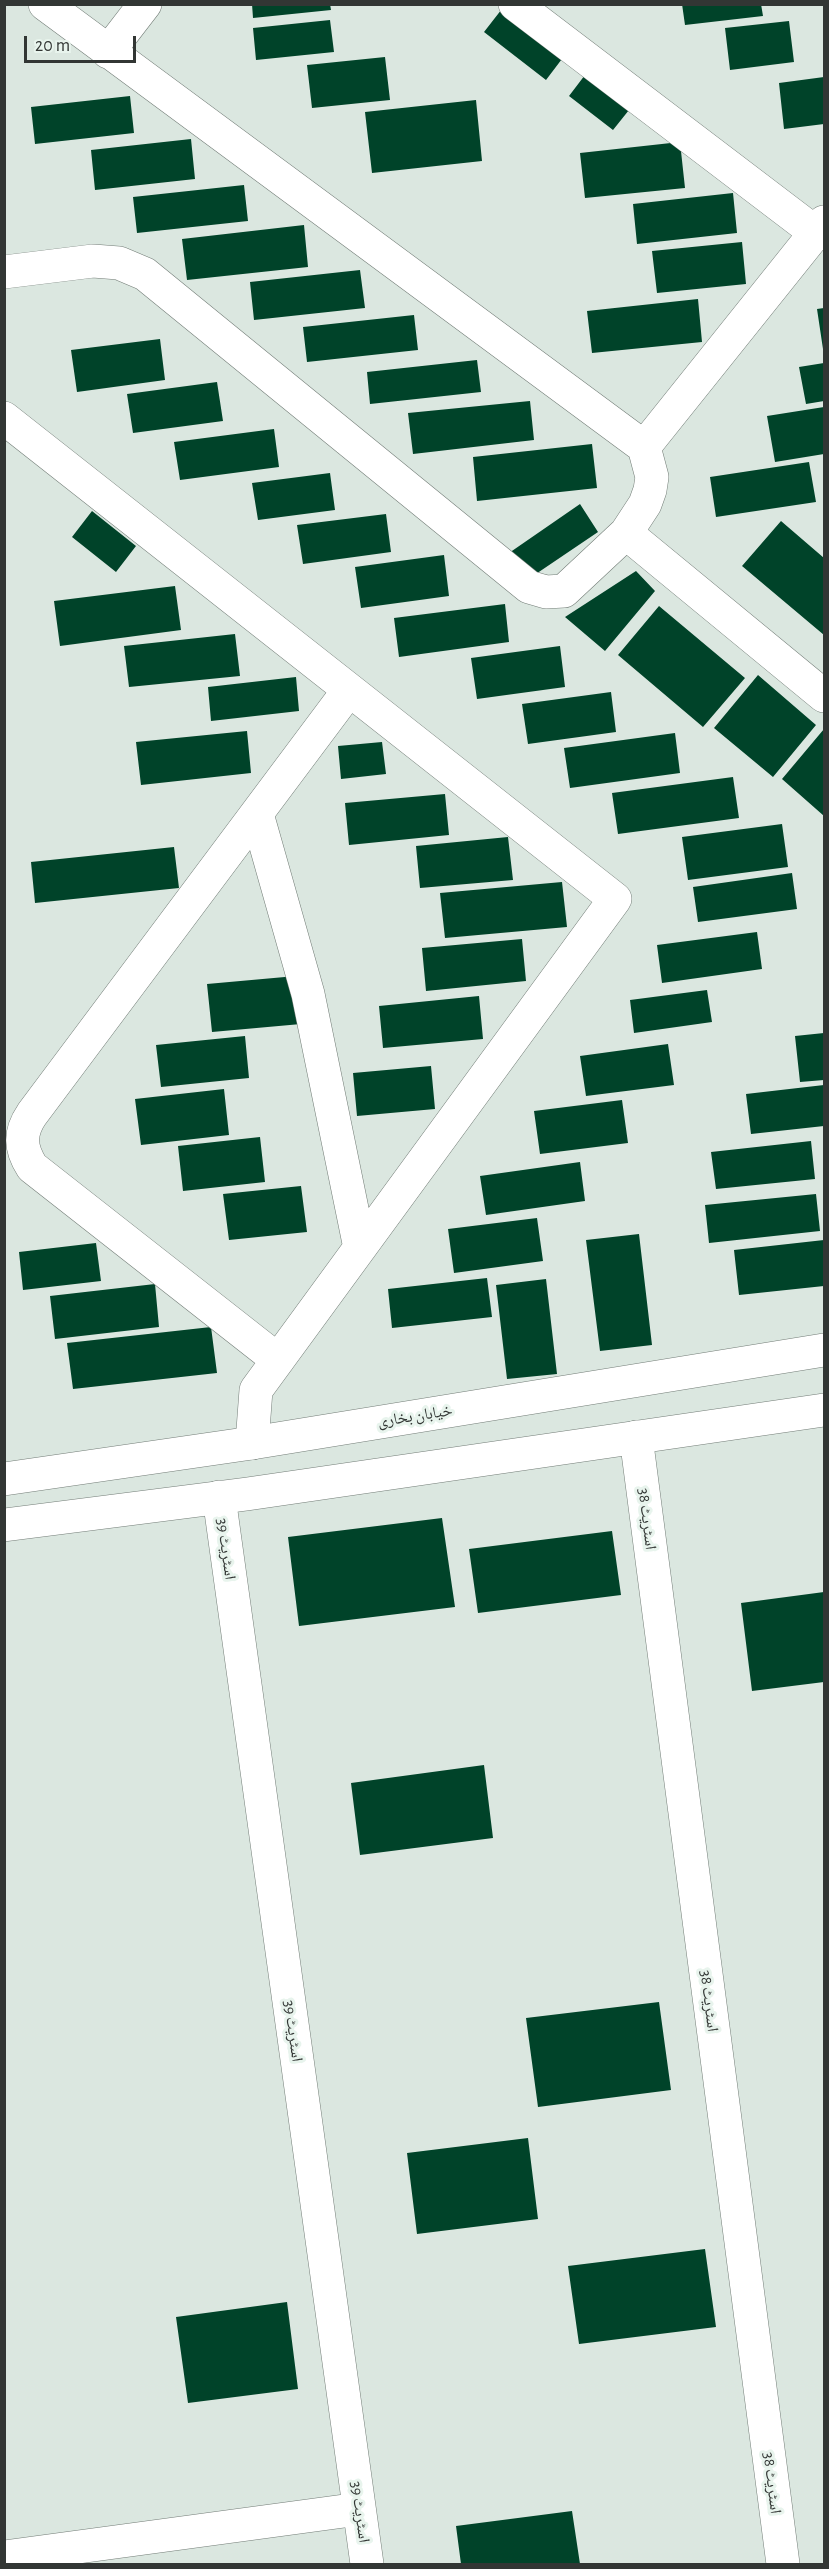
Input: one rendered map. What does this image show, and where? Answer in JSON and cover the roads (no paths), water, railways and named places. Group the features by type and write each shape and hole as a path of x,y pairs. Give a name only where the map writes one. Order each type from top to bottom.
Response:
{"street":[{"path":"4,272 93,261 119,263 145,274 529,587 546,592 564,591 626,534 645,504 650,490 652,477 644,447 45,4"},
{"path":"108,52 145,4"},
{"path":"514,4 820,227 644,447"},
{"path":"4,418 615,899 256,1390 252,1443"},
{"path":"626,534 825,696"},
{"path":"278,1360 32,1167 22,1146 22,1135 32,1114 349,690"},
{"path":"257,814 308,994 360,1248"},
{"name":"خیابان بخاری","path":"4,1479 252,1443 825,1350"},
{"path":"4,1525 219,1497 825,1410"},
{"name":"اسٹریٹ 38","path":"636,1437 783,2565"},
{"name":"اسٹریٹ 39","path":"219,1497 367,2565"},
{"path":"4,2558 359,2509"}]}
